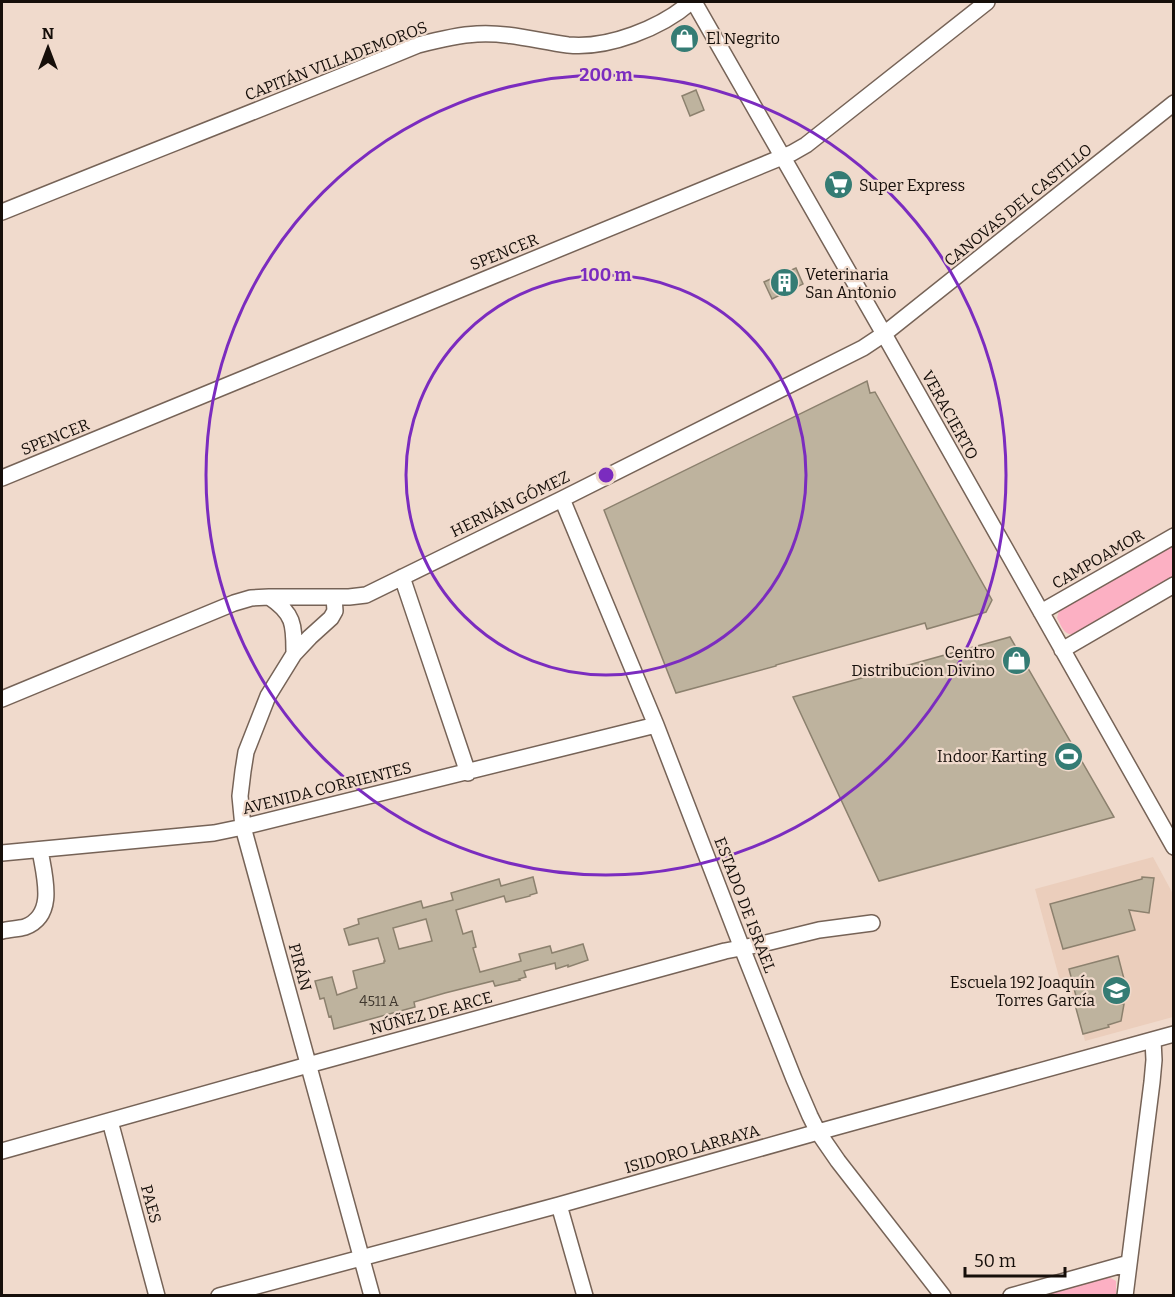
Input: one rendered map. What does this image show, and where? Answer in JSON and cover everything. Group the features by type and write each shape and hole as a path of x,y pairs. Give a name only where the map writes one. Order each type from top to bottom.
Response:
{"street":[{"name":"VERACIERTO","path":"692,2 783,157 1062,650 1169,830 1173,847"},
{"name":"CAPITÁN VILLADEMOROS","path":"2,212 418,45 477,34 518,37 569,45 597,45 648,28 673,16 692,2"},
{"name":"SPENCER","path":"2,478 783,157 806,145 987,2"},
{"name":"CANOVAS DEL CASTILLO","path":"884,334 1173,103"},
{"name":"HERNÁN GÓMEZ","path":"2,699 234,603 252,598 366,595 863,348 884,334"},
{"name":"ESTADO DE ISRAEL","path":"562,499 656,725 794,1079 818,1132 943,1296"},
{"name":"CAMPOAMOR","path":"1041,612 1173,536"},
{"path":"402,578 468,773"},
{"path":"1062,650 1173,585"},
{"path":"269,597 278,603 291,618 294,629 294,654"},
{"name":"PIRÁN","path":"334,597 335,611 331,618 294,654 268,696 246,752 240,796 243,828 372,1296"},
{"name":"AVENIDA CORRIENTES","path":"2,853 214,833 243,828 656,725"},
{"path":"2,931 24,927 36,921 44,910 46,888 40,850"},
{"name":"NÚÑEZ DE ARCE","path":"2,1151 308,1065 742,948 819,930 872,923"},
{"name":"ISIDORO LARRAYA","path":"219,1296 559,1205 1173,1034"},
{"path":"1125,1296 1152,1082 1153,1040"},
{"name":"PAES","path":"110,1121 157,1296"},
{"path":"559,1205 585,1296"},
{"path":"1011,1296 1129,1263"}],"shaded area":[{"path":"1173,544 1173,577 1073,634 1063,629 1057,618 1059,611"},
{"path":"1153,857 1173,894 1173,1017 1085,1041 1070,987 1062,988 1035,889"},
{"path":"1107,1276 1116,1281 1116,1295 1029,1296"}],"building":[{"name":"El Negrito","path":"687,27 695,43 683,49 675,33"},
{"path":"696,90 704,110 690,116 682,96"},
{"name":"Veterinaria San Antonio","path":"796,268 803,284 772,299 764,282"},
{"path":"867,381 870,393 875,392 992,600 986,612 927,629 925,623 676,693 604,510"},
{"path":"1010,637 1114,817 879,881 793,697"},
{"path":"533,877 537,893 506,902 504,896 456,910 463,934 472,931 476,947 473,948 480,972 521,961 519,954 550,946 552,953 583,944 588,960 568,967 568,965 556,969 555,963 524,971 526,977 520,980 495,986 493,981 445,993 414,1002 415,1007 334,1029 324,998 320,999 315,981 332,977 337,995 357,988 353,971 385,961 378,938 349,945 344,929 359,924 358,919 421,901 423,908 453,900 451,893 499,879 501,886","holes":["426,919 432,941 399,949 393,928"]},
{"path":"1142,877 1154,878 1149,913 1129,910 1135,930 1063,949 1050,904 1142,879"},
{"path":"1118,956 1124,979 1106,984 1111,1002 1124,1004 1121,1021 1083,1034 1074,1001 1077,1000 1069,969"}],"place":[{"name":"El Negrito","path":"685,38"},
{"name":"Super Express","path":"838,185"},
{"name":"Veterinaria San Antonio","path":"784,283"},
{"name":"Centro Distribucion Divino","path":"1016,661"},
{"name":"Indoor Karting","path":"1068,756"},
{"name":"Escuela 192 Joaquín Torres García","path":"1116,991"}]}
